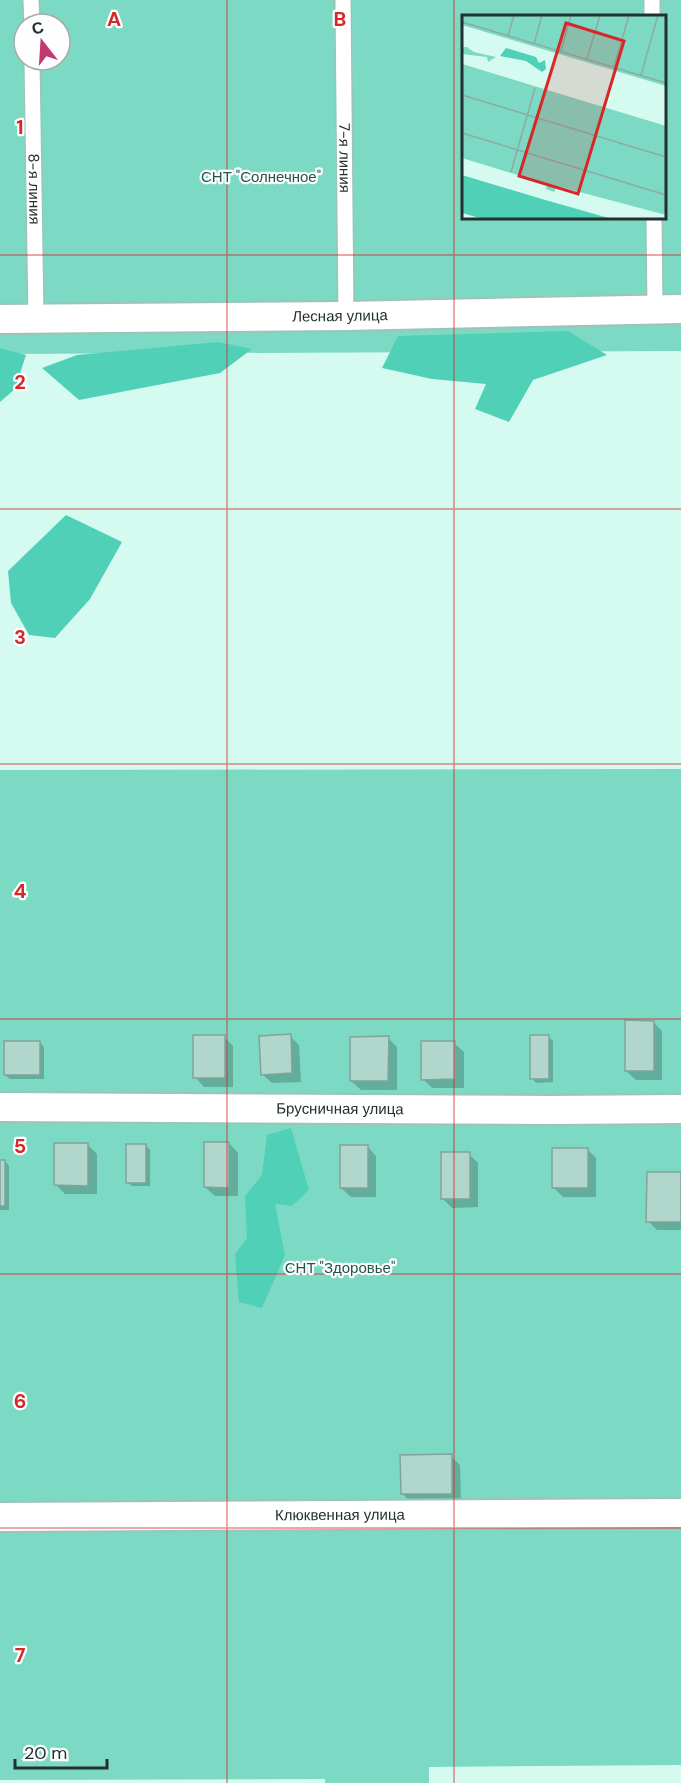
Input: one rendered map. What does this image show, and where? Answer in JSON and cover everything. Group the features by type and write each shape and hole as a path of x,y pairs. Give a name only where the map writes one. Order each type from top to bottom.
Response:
{"street":[{"name":"Лесная улица","path":"0,319 346,316 668,309"},
{"name":"Брусничная улица","path":"0,1107 681,1109"},
{"name":"Клюквенная улица","path":"0,1517 681,1513"}],"lane":[{"name":"7-я линия","path":"343,0 346,316"},
{"name":"8-я линия","path":"32,72 36,318"},
{"path":"654,219 668,309"}],"green space":[{"name":"СНТ \"Солнечное\"","path":"0,0 681,0 681,351 0,354"},
{"path":"568,331 607,355 533,380 509,422 475,409 486,384 432,379 382,368 398,336"},
{"path":"218,342 252,349 220,373 79,400 42,368 77,355"},
{"path":"0,348 26,355 15,389 0,402"},
{"path":"66,515 122,542 90,599 55,638 29,635 11,603 8,571"},
{"name":"СНТ \"Здоровье\"","path":"681,769 681,1765 429,1767 429,1783 325,1783 325,1779 0,1780 0,770"},
{"path":"291,1128 309,1190 292,1206 275,1204 285,1255 262,1308 239,1302 235,1254 247,1238 245,1196 262,1175 267,1135"}],"building":[{"path":"625,1020 654,1021 654,1071 625,1071"},
{"path":"291,1034 292,1073 261,1075 259,1036"},
{"path":"193,1035 225,1035 225,1078 193,1078"},
{"path":"530,1035 549,1035 549,1079 530,1079"},
{"path":"389,1036 388,1081 350,1081 350,1037"},
{"path":"4,1041 40,1041 40,1075 4,1075"},
{"path":"421,1041 455,1041 455,1079 421,1080"},
{"path":"204,1142 229,1142 229,1188 204,1187"},
{"path":"54,1143 88,1143 88,1186 54,1185"},
{"path":"126,1144 146,1144 146,1183 126,1183"},
{"path":"340,1145 368,1145 368,1188 340,1188"},
{"path":"552,1148 588,1148 588,1188 552,1188"},
{"path":"441,1152 470,1152 470,1199 441,1199"},
{"path":"0,1160 5,1160 5,1206 0,1206"},
{"path":"647,1172 681,1172 681,1222 646,1222"},
{"path":"452,1454 452,1494 401,1494 400,1455"}]}
